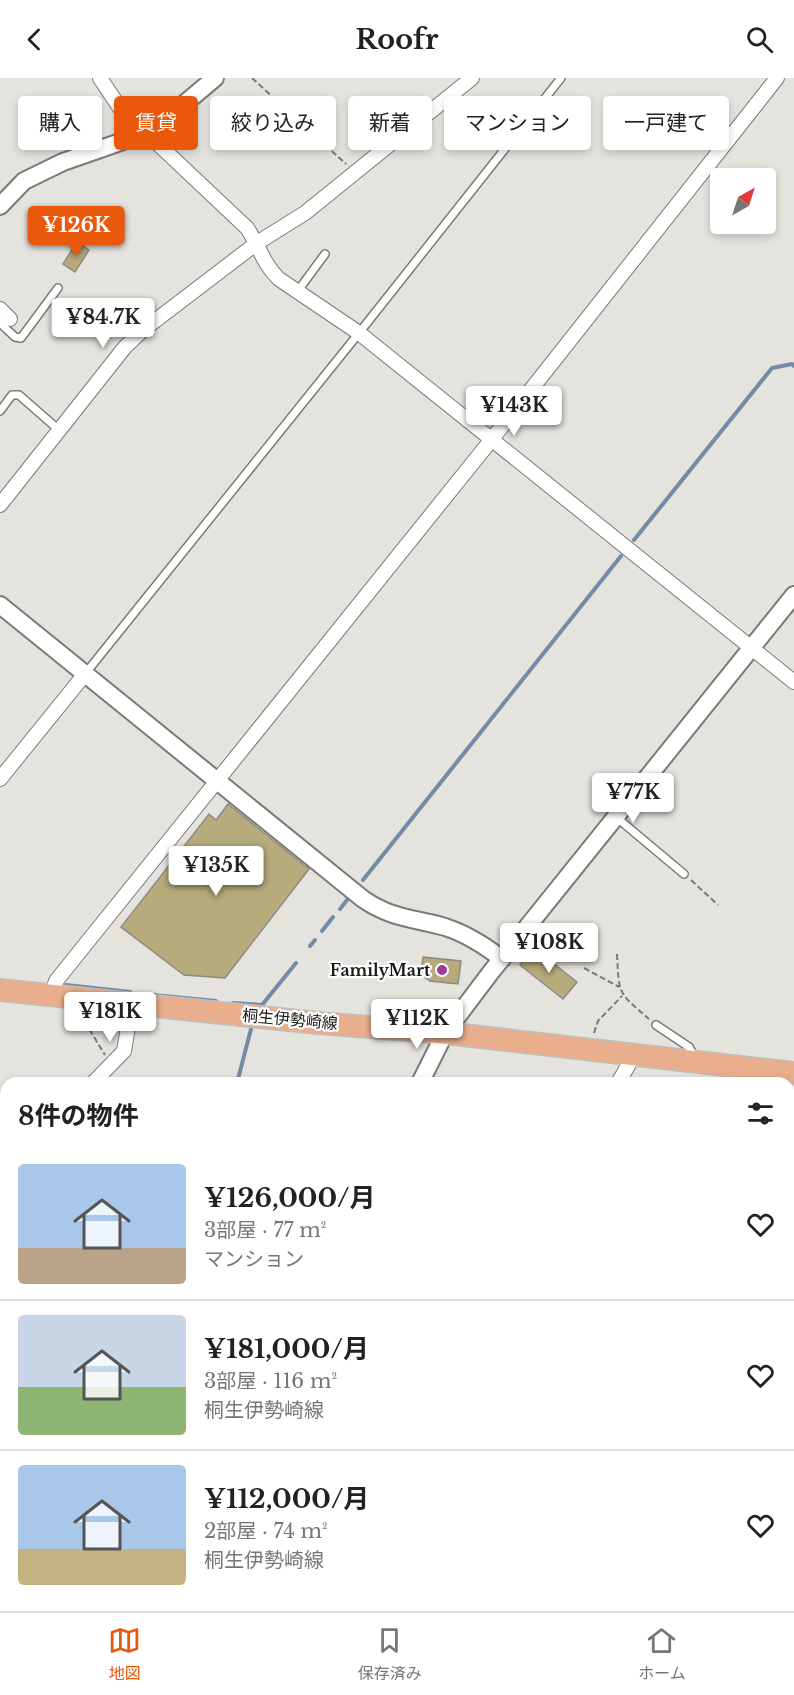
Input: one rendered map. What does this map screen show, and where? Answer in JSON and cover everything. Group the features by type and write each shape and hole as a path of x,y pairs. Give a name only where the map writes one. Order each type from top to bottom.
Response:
{"main road":[{"name":"桐生伊勢崎線","path":"0,990 318,1023 446,1033 794,1073"}],"street":[{"path":"100,78 115,96"},
{"path":"192,96 215,78"},
{"path":"0,505 125,347 143,330 257,243 305,213 472,78"},
{"path":"51,996 56,981 492,439 777,78"},
{"path":"0,206 24,181 63,162 114,144"},
{"path":"164,150 247,228 257,243 269,270 297,292 359,333 794,682"},
{"path":"423,1077 446,1033 502,959 794,595"},
{"path":"0,605 216,782 375,908 404,919 426,922 460,932 483,944 502,959"},
{"path":"0,779 85,674"},
{"path":"99,1077 124,1051 132,1004"},
{"path":"621,1077 631,1055"}],"lane":[{"path":"85,674 561,78"},
{"path":"297,292 325,254"},
{"path":"4,317 15,337 21,338 58,288"},
{"path":"0,411 12,395 19,395 59,430"},
{"path":"616,817 684,874"},
{"path":"656,1024 689,1047 696,1061"}],"path":[{"path":"252,78 355,172"},
{"path":"684,874 718,905"},
{"path":"617,954 618,987 622,996 656,1024"},
{"path":"584,968 618,987"},
{"path":"591,1049 598,1021 622,996"},
{"path":"76,998 78,1011 112,1064"}],"building":[{"path":"77,242 89,250 75,272 63,264"},
{"path":"228,804 309,869 225,978 184,975 121,927 209,814 216,820"},
{"path":"534,948 577,982 563,999 520,965"},
{"path":"423,957 461,961 458,984 430,981 421,975"}],"waterway":[{"path":"634,540 772,368 792,364 794,366"},
{"path":"363,880 621,556"},
{"path":"340,909 347,900"},
{"path":"322,931 333,917"},
{"path":"310,946 315,940"},
{"path":"233,1003 262,1005 296,963"},
{"path":"66,985 130,992"},
{"path":"143,994 216,1001"},
{"path":"239,1077 251,1029"}],"place":[{"name":"FamilyMart","path":"442,970"}]}
